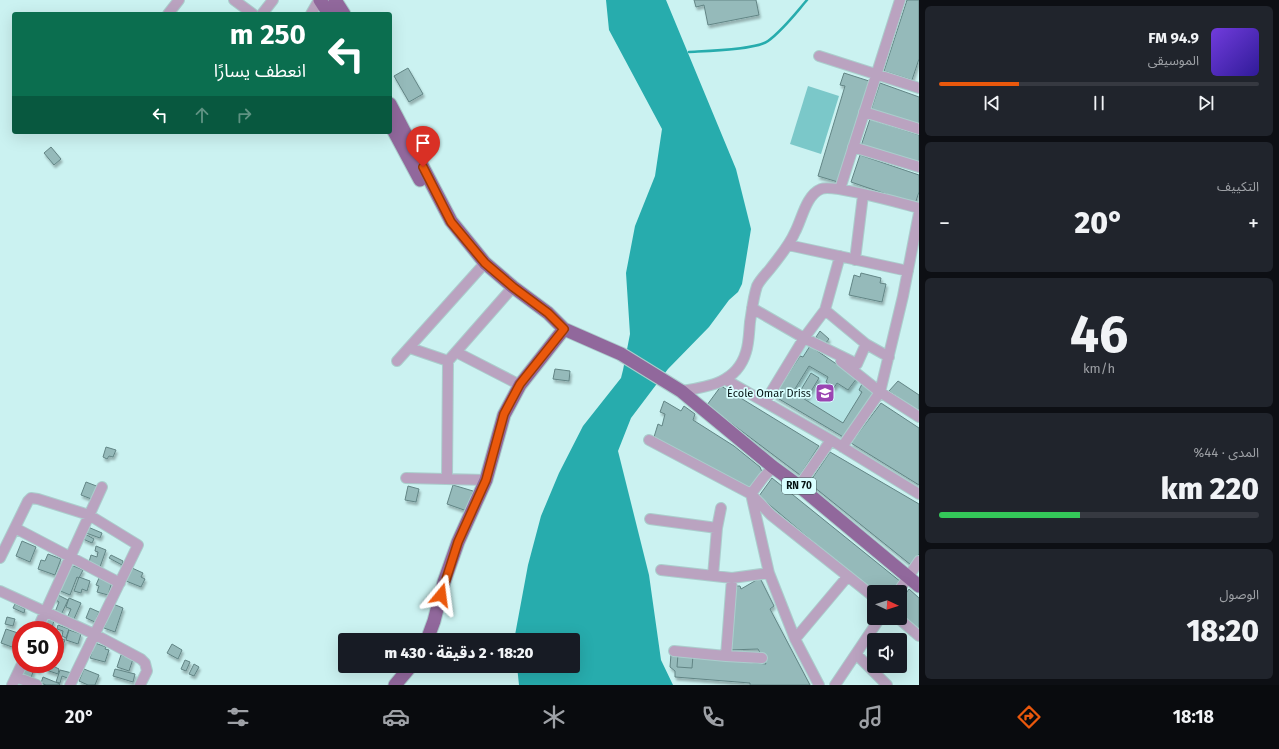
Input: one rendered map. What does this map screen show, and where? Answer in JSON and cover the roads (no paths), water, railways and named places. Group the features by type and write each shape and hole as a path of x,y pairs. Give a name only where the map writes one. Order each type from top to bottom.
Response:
{"main road":[{"path":"320,0 328,12"},
{"path":"336,0 343,12"},
{"name":"RN 70","path":"392,111 419,169 448,224 482,266 510,290 548,313 561,326 621,354 678,390 799,486 919,586"},
{"name":"RN 70","path":"392,127 419,169"},
{"path":"430,633 444,582 458,542 486,480 504,414 520,384 561,326"},
{"path":"395,685 405,673"}],"street":[{"path":"170,12 179,0"},
{"path":"234,0 250,12"},
{"path":"264,12 273,0"},
{"path":"311,12 320,0"},
{"path":"840,189 900,0"},
{"path":"819,56 876,74 918,85"},
{"path":"864,112 919,129"},
{"path":"853,147 919,167"},
{"path":"678,390 706,387 726,380 736,371 745,355 754,294 758,284 788,246 809,201 815,193 823,188 840,189 919,208"},
{"path":"855,260 863,195"},
{"path":"842,447 880,392 917,231 919,214"},
{"path":"788,246 908,271"},
{"path":"764,402 804,338 825,310 840,256"},
{"path":"397,362 482,266"},
{"path":"447,478 448,361 510,290"},
{"path":"752,308 804,338 857,364 866,344"},
{"path":"825,310 866,344 889,357"},
{"path":"410,348 448,361"},
{"path":"824,348 880,392 919,417"},
{"path":"456,352 520,384"},
{"path":"726,380 831,440 919,494"},
{"path":"649,440 751,494 771,515 867,591"},
{"path":"799,486 831,440"},
{"path":"773,466 751,494 769,573 795,639 819,685"},
{"path":"406,478 486,480"},
{"path":"41,621 102,487"},
{"path":"0,558 28,500 31,498 89,515 138,545 70,685"},
{"path":"714,576 717,528 721,508"},
{"path":"650,519 717,528"},
{"path":"15,528 120,582"},
{"path":"903,585 919,561"},
{"path":"660,570 732,578 769,573"},
{"path":"795,639 848,576"},
{"path":"726,656 732,578"},
{"path":"0,591 94,634 140,659 145,663 147,671 140,685"},
{"path":"834,685 875,625"},
{"path":"906,625 919,636"},
{"path":"674,651 762,658"},
{"path":"856,654 885,684"},
{"path":"14,681 37,685"}],"waterway":[{"path":"689,52 730,50 762,44 779,32 807,0"}],"place":[{"name":"École Omar Driss","path":"825,393"}]}
